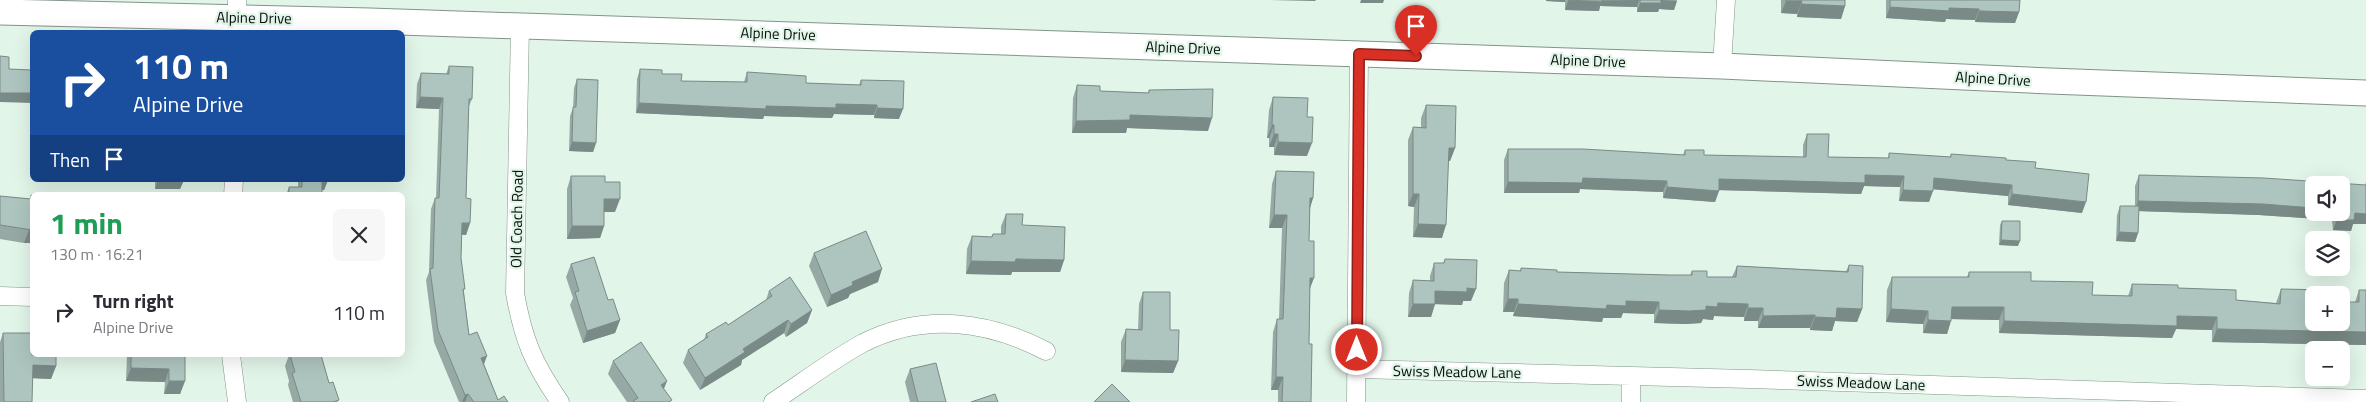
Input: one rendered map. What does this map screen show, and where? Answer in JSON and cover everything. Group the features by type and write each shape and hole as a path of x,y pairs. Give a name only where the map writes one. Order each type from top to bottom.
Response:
{"street":[{"path":"1722,66 1726,0"},
{"name":"Alpine Drive","path":"0,12 237,17 1722,66 2040,81 2366,93"},
{"name":"Old Coach Road","path":"520,26 515,292 521,327 530,352 542,376 560,402"},
{"path":"1356,402 1359,54"},
{"path":"0,296 30,296"},
{"path":"774,402 864,342 893,331 946,323 972,325 1006,333 1046,351"},
{"path":"231,357 237,402"},
{"name":"Swiss Meadow Lane","path":"1357,369 1631,376 2106,396 2366,399"},
{"path":"1631,376 1631,402"}],"building":[{"path":"1568,0 1602,0 1602,2"},
{"path":"1640,0 1661,0 1661,3 1640,3"},
{"path":"1786,0 1845,0 1845,6 1801,4 1802,1"},
{"path":"1890,0 2020,0 2019,12 1949,8 1949,11 1890,7"},
{"path":"0,56 9,57 9,69 30,70 30,93 0,93"},
{"path":"449,66 473,67 472,99 469,99 466,198 471,199 470,223 462,223 461,258 469,335 477,332 487,356 481,358 498,400 504,396 508,402 474,402 468,394 465,395 438,330 430,269 433,268 435,198 439,198 443,98 420,97 421,73 449,74"},
{"path":"640,69 662,70 662,74 682,74 681,81 747,82 747,72 806,76 806,83 861,85 861,80 904,81 903,109 877,108 877,105 836,104 836,108 766,106 766,109 639,103"},
{"path":"577,79 598,80 596,143 572,142 573,107 576,107"},
{"path":"1077,85 1100,86 1100,91 1149,93 1149,90 1213,89 1212,118 1130,115 1130,120 1076,121"},
{"path":"1273,97 1308,98 1307,117 1313,117 1312,143 1278,142 1278,134 1274,134 1274,125 1272,125"},
{"path":"1426,105 1456,106 1455,148 1449,148 1446,225 1418,224 1419,194 1413,194 1413,127 1426,128"},
{"path":"1807,134 1829,134 1828,157 1889,158 1889,153 1951,157 1951,154 2036,162 2035,168 2089,174 2086,202 2012,194 2012,185 1934,178 1933,191 1903,190 1904,176 1865,175 1865,183 1719,179 1719,191 1667,187 1667,181 1583,178 1582,183 1508,182 1508,149 1583,149 1685,155 1685,150 1704,150 1704,155 1806,157"},
{"path":"1276,171 1314,172 1313,198 1310,198 1309,241 1314,241 1314,278 1310,278 1309,344 1312,344 1311,402 1282,402 1283,377 1276,377 1277,319 1283,319 1287,215 1274,215"},
{"path":"2139,175 2305,181 2305,207 2263,204 2138,201"},
{"path":"571,176 605,176 605,182 620,182 620,199 604,199 604,226 572,226"},
{"path":"302,182 322,182 322,192 289,192 289,187 302,187"},
{"path":"2350,184 2366,185 2366,214 2355,213 2354,220 2350,220"},
{"path":"0,196 30,199 30,230 0,225"},
{"path":"2120,206 2139,206 2138,233 2119,232"},
{"path":"1006,214 1023,214 1022,225 1065,227 1064,260 1016,259 1015,262 971,261 972,236 992,237 993,234 1005,234"},
{"path":"2002,221 2020,221 2020,241 2001,240"},
{"path":"866,231 882,269 852,282 853,285 831,295 814,253"},
{"path":"594,257 608,300 613,299 620,320 587,331 575,292 579,291 571,264"},
{"path":"1445,259 1477,260 1476,289 1467,288 1467,292 1435,291 1435,304 1413,304 1413,280 1434,281 1434,263 1444,263"},
{"path":"1849,265 1863,266 1862,309 1837,308 1836,318 1815,317 1815,315 1763,316 1763,308 1748,308 1748,304 1718,303 1717,307 1706,306 1706,310 1689,311 1659,310 1659,302 1626,301 1626,306 1607,305 1606,309 1518,304 1518,299 1508,299 1509,270 1521,271 1521,268 1557,270 1557,272 1669,275 1692,275 1692,271 1707,271 1707,277 1736,277 1737,266 1848,272"},
{"path":"1969,272 2031,272 2031,281 2093,282 2092,295 2132,296 2132,284 2178,285 2178,288 2236,290 2236,300 2280,304 2281,289 2305,290 2305,331 2217,329 2217,317 2177,316 2177,326 2004,321 2004,307 1952,307 1951,321 1928,320 1928,311 1891,309 1892,277 1969,277"},
{"path":"790,277 812,310 791,324 788,320 743,349 745,352 705,378 688,350 708,337 706,334 726,322 728,325 772,296 769,291"},
{"path":"2359,290 2366,290 2366,332 2316,331 2350,331 2350,302 2359,302"},
{"path":"1143,292 1170,292 1170,330 1179,330 1178,361 1125,360 1126,329 1142,330"},
{"path":"3,333 30,333 30,357 56,357 56,366 33,365 32,402 4,402"},
{"path":"641,342 667,381 661,385 672,400 669,402 634,402 638,398 613,361"},
{"path":"131,357 185,357 185,381 169,381 169,369 131,368"},
{"path":"291,357 322,357 329,383 333,382 339,400 333,402 301,402 292,373 295,372"},
{"path":"936,363 946,402 918,402 910,369"},
{"path":"1112,384 1130,402 1094,402"},
{"path":"995,394 998,402 971,402"}],"route":[{"path":"1357,350 1359,54 1416,56"}]}
